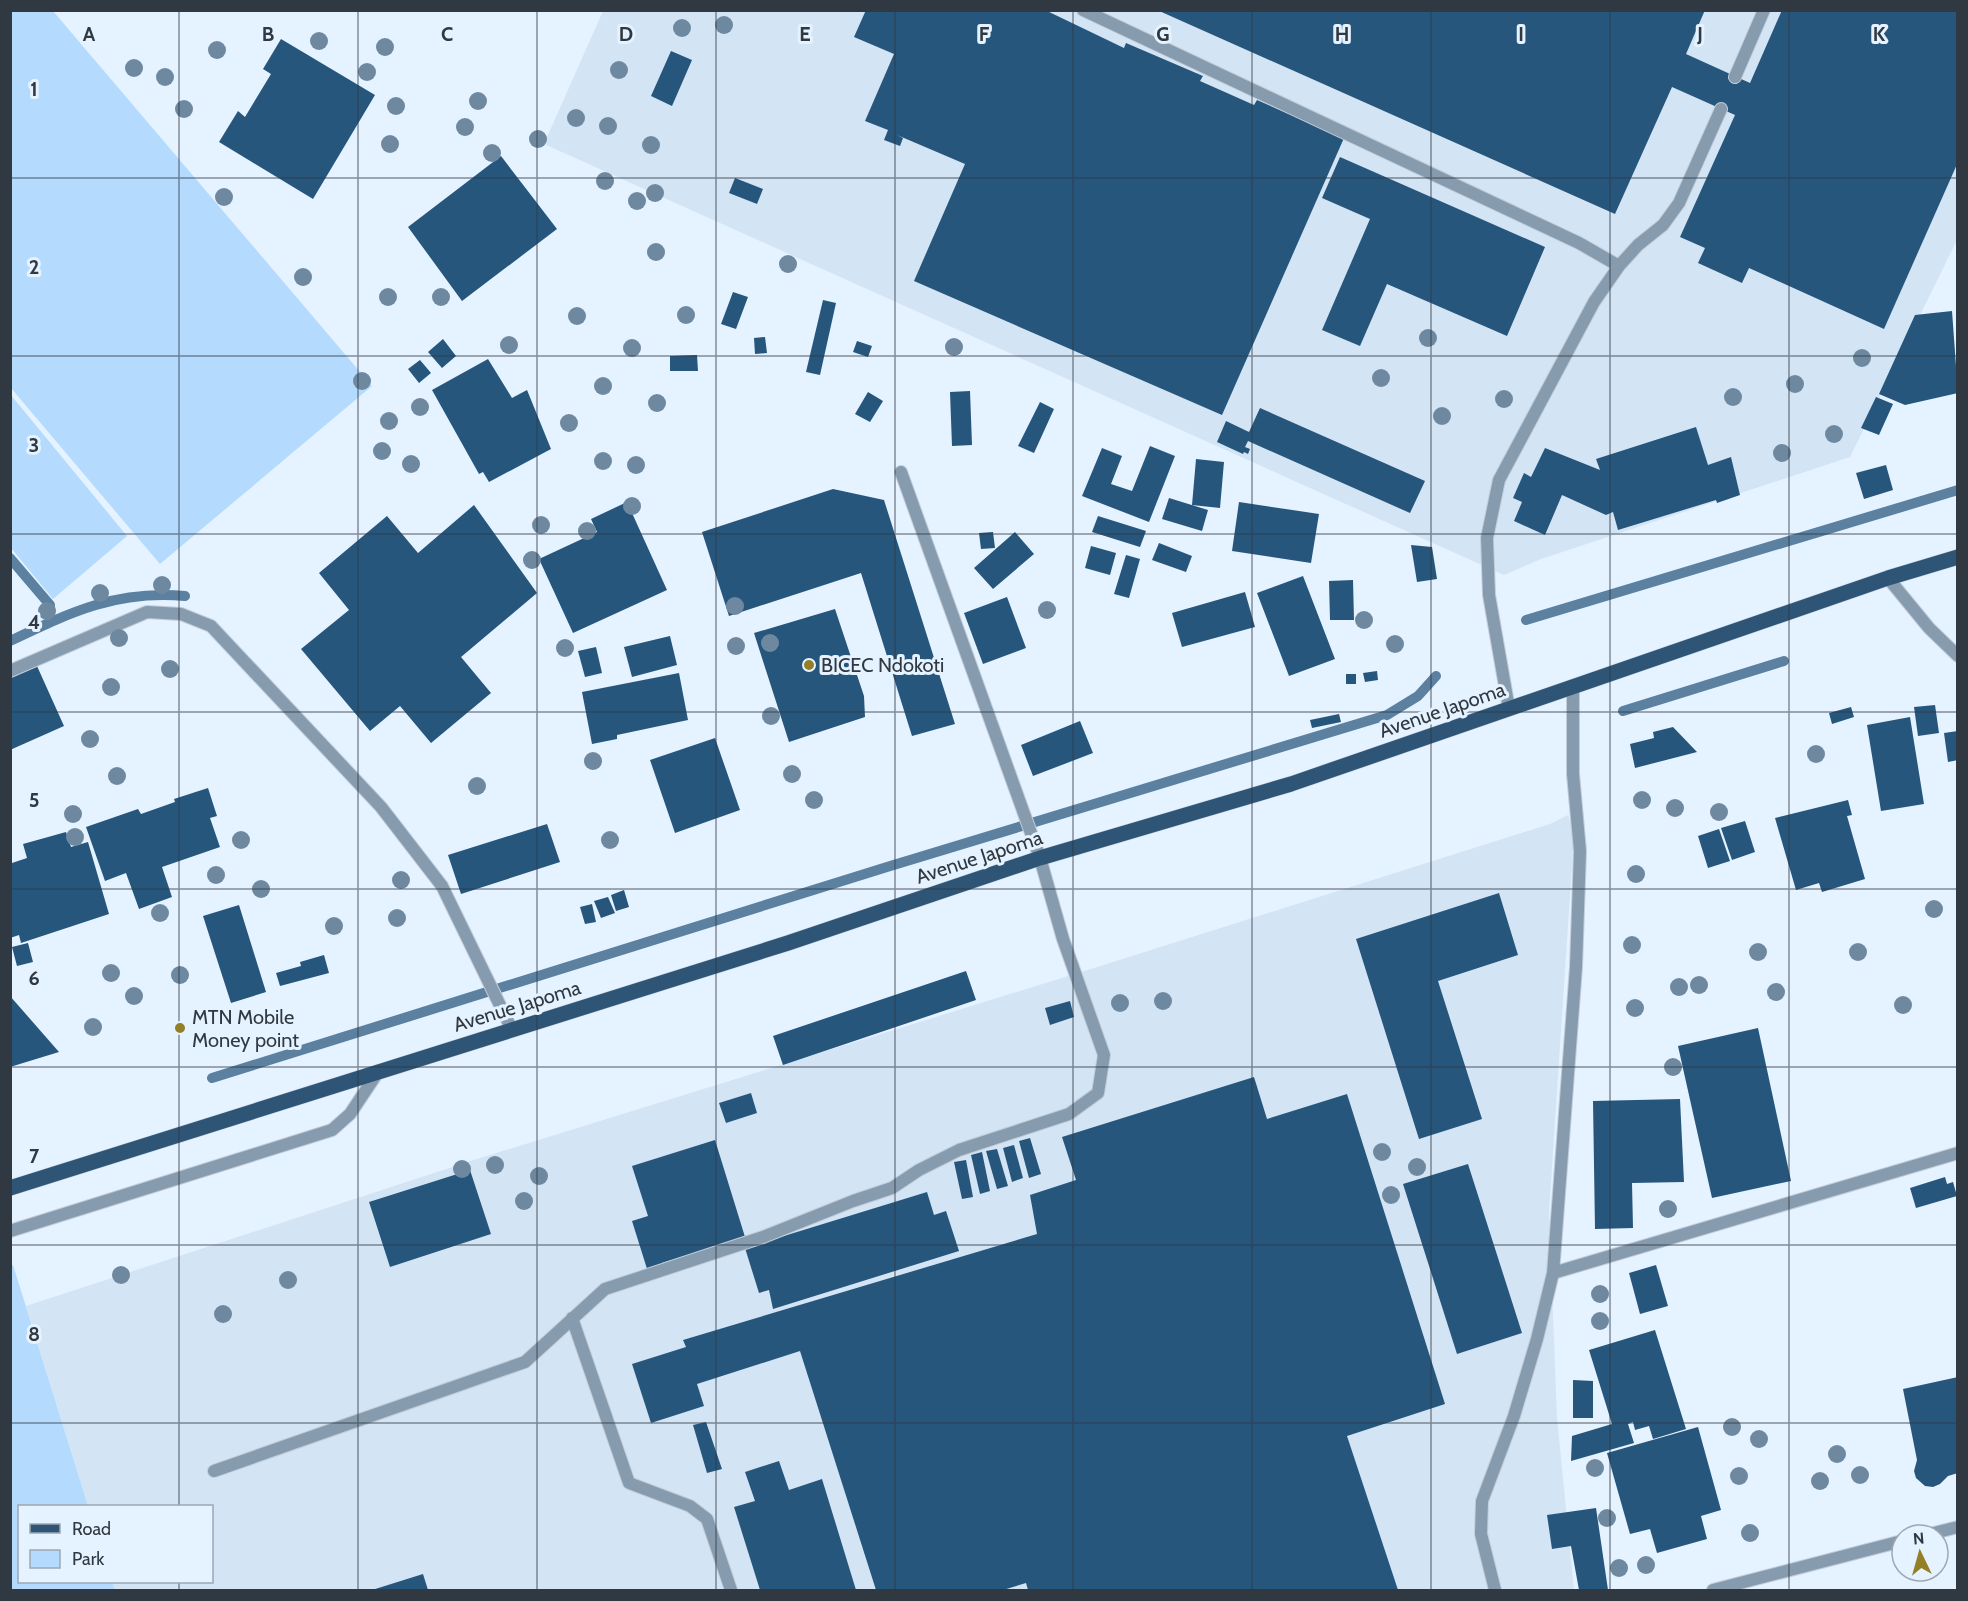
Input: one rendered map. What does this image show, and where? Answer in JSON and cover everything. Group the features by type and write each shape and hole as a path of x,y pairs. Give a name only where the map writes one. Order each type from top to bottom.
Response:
{"main road":[{"name":"Avenue Japoma","path":"10,1188 788,943 1040,858 1291,784 1573,689 1888,578 1958,557"}],"street":[{"path":"1083,10 1579,243 1618,266"},
{"path":"1736,77 1764,10"},
{"path":"1509,710 1489,595 1487,537 1499,480 1594,302 1618,266 1638,245 1663,225 1679,203 1721,109"},
{"path":"214,1471 525,1362 605,1289 763,1237 892,1188 919,1170 959,1149 1069,1114 1098,1093 1104,1055 1063,939 1040,858 901,472"},
{"path":"1888,578 1929,628 1958,656"},
{"path":"10,671 147,612 181,614 211,626 381,807 442,886 512,1030"},
{"path":"1495,1590 1481,1534 1482,1500 1514,1416 1537,1339 1553,1273 1576,967 1580,851 1573,774 1573,689"},
{"path":"10,1231 332,1130 350,1114 378,1072"},
{"path":"1553,1273 1958,1153"},
{"path":"572,1318 629,1483 690,1506 707,1519 731,1590"},
{"path":"1713,1590 1890,1544"}],"shaded area":[{"path":"603,11 1957,11 1957,240 1850,457 1541,559 1504,575 544,144"},
{"path":"1568,815 1574,835 1549,1212 1557,1418 1574,1590 115,1590 112,1583 213,1583 213,1505 88,1505 26,1306 474,1160 1550,824"}],"green space":[{"path":"10,11 53,11 372,386 160,564 11,388"},
{"path":"10,394 127,536 53,599 11,548"},
{"path":"13,1265 88,1505 18,1505 18,1583 112,1583 115,1590 11,1590 10,1266"}],"building":[{"path":"866,10 1045,10 1124,48 1126,43 1203,76 1200,81 1254,105 1257,100 1344,138 1222,415 914,281 965,164 897,135 903,138 900,146 884,140 888,130 865,121 894,54 854,37"},
{"path":"1157,10 1705,10 1686,54 1750,83 1782,10 1958,10 1958,162 1884,329 1749,268 1742,283 1698,263 1705,248 1680,237 1735,115 1672,87 1615,214"},
{"path":"281,39 375,95 313,199 219,142 238,111 245,117 271,74 263,69"},
{"path":"671,51 692,60 672,106 651,96"},
{"path":"501,156 557,229 462,301 408,227"},
{"path":"1340,157 1545,247 1507,336 1387,284 1360,346 1322,330 1370,219 1322,198"},
{"path":"735,178 763,189 757,204 729,193"},
{"path":"733,292 748,297 736,329 721,324"},
{"path":"823,300 836,303 820,375 806,372"},
{"path":"1952,311 1958,393 1905,405 1879,394 1915,315"},
{"path":"765,337 767,353 755,354 754,338"},
{"path":"443,339 456,356 442,368 428,352"},
{"path":"857,341 872,346 868,357 853,352"},
{"path":"697,355 698,371 670,371 670,356"},
{"path":"488,359 512,398 527,390 551,449 489,482 483,472 479,474 432,390"},
{"path":"420,360 431,373 419,383 408,369"},
{"path":"970,391 972,445 952,446 950,392"},
{"path":"868,392 883,401 870,422 855,414"},
{"path":"1876,397 1893,404 1879,435 1861,428"},
{"path":"1040,402 1054,409 1034,453 1018,446"},
{"path":"1260,408 1425,481 1410,513 1248,441 1245,447 1250,449 1248,454 1244,452 1243,454 1217,442 1226,421 1249,432"},
{"path":"1696,427 1708,465 1731,457 1740,495 1717,503 1716,500 1618,530 1613,512 1606,515 1562,495 1545,535 1514,521 1522,502 1513,498 1524,473 1531,477 1545,448 1600,470 1596,459"},
{"path":"1150,446 1175,456 1149,522 1082,496 1102,448 1122,456 1111,484 1132,491"},
{"path":"1196,459 1224,462 1220,508 1192,505"},
{"path":"1886,465 1893,490 1864,499 1856,473"},
{"path":"833,489 884,500 955,724 912,736 861,573 729,616 702,532"},
{"path":"1169,498 1208,510 1202,531 1162,519"},
{"path":"627,502 667,590 573,633 539,559 597,532 591,519"},
{"path":"1239,502 1319,514 1311,563 1232,551"},
{"path":"474,505 537,593 461,657 491,693 431,743 400,706 370,731 301,649 349,610 319,573 387,516 418,553"},
{"path":"1098,516 1146,531 1140,547 1092,532"},
{"path":"993,532 995,548 981,549 979,533"},
{"path":"1015,532 1034,554 993,589 974,568"},
{"path":"1159,543 1192,556 1186,572 1152,560"},
{"path":"1411,545 1432,547 1437,579 1417,582"},
{"path":"1091,546 1116,553 1110,575 1085,568"},
{"path":"1126,555 1140,559 1129,598 1114,594"},
{"path":"1303,576 1335,659 1289,676 1257,593"},
{"path":"1353,580 1354,620 1330,620 1329,581"},
{"path":"1245,592 1255,627 1182,647 1172,613"},
{"path":"1007,597 1026,648 983,664 964,613"},
{"name":"BICEC Ndokoti","path":"835,609 864,696 865,717 789,742 754,633"},
{"path":"670,636 677,665 632,677 624,647"},
{"path":"596,647 602,673 585,677 578,651"},
{"path":"37,666 64,726 10,750 10,678"},
{"path":"1377,671 1378,680 1365,682 1363,673"},
{"path":"679,673 688,720 617,735 617,739 592,744 582,692"},
{"path":"1346,674 1356,674 1356,684 1346,684"},
{"path":"1935,705 1939,733 1918,736 1914,707"},
{"path":"1851,707 1854,717 1832,724 1829,713"},
{"path":"1339,714 1341,722 1312,728 1310,720"},
{"path":"1910,717 1924,804 1881,811 1867,725"},
{"path":"1080,721 1093,753 1033,776 1021,745"},
{"path":"1673,727 1697,752 1635,768 1630,744 1654,738 1653,732"},
{"path":"1958,731 1958,760 1948,762 1944,733"},
{"path":"715,738 740,810 675,833 650,760"},
{"path":"208,788 217,816 210,818 220,847 162,867 172,897 139,909 126,873 105,881 86,827 138,809 141,814 175,802 174,799"},
{"path":"1848,800 1852,815 1847,816 1865,879 1822,892 1819,883 1796,890 1775,818"},
{"path":"1745,821 1755,852 1732,860 1721,828"},
{"path":"547,824 560,862 461,894 448,855"},
{"path":"1719,829 1730,861 1708,868 1698,836"},
{"path":"66,832 71,847 88,842 109,914 21,943 19,935 10,938 12,863 27,858 23,844"},
{"path":"624,890 629,907 616,911 611,895"},
{"path":"1499,893 1518,955 1438,981 1482,1119 1419,1139 1356,939"},
{"path":"608,897 615,913 601,918 594,901"},
{"path":"592,904 596,922 585,924 580,907"},
{"path":"239,905 266,992 231,1003 203,916"},
{"path":"28,943 33,962 17,966 12,947"},
{"path":"324,955 329,973 280,986 276,973 301,966 300,962"},
{"path":"966,971 976,1000 783,1065 773,1036"},
{"path":"10,996 59,1052 10,1067"},
{"path":"1070,1001 1074,1017 1050,1025 1045,1008"},
{"path":"1758,1028 1791,1181 1712,1198 1678,1046"},
{"path":"1254,1077 1267,1119 1347,1094 1445,1404 1347,1436 1398,1590 1028,1590 1026,1583 1003,1590 876,1590 800,1351 697,1384 704,1406 651,1423 632,1364 686,1347 683,1340 1037,1234 1030,1195 1076,1180 1062,1137"},
{"path":"751,1093 757,1113 726,1123 719,1103"},
{"path":"1680,1099 1684,1182 1632,1183 1633,1228 1595,1229 1593,1101"},
{"path":"1030,1138 1041,1174 1029,1178 1019,1141"},
{"path":"715,1140 745,1237 662,1263 663,1267 648,1272 632,1221 648,1216 632,1166"},
{"path":"1014,1145 1023,1178 1012,1182 1003,1148"},
{"path":"997,1149 1008,1186 997,1189 986,1151"},
{"path":"982,1152 990,1191 980,1194 971,1155"},
{"path":"966,1160 973,1197 962,1199 954,1162"},
{"path":"1468,1164 1522,1333 1457,1354 1403,1184"},
{"path":"470,1170 491,1234 390,1267 369,1202"},
{"path":"1945,1177 1947,1184 1953,1182 1957,1196 1916,1208 1910,1188"},
{"path":"927,1192 934,1215 946,1211 959,1251 773,1309 769,1290 759,1293 745,1248"},
{"path":"1656,1265 1668,1306 1640,1314 1629,1273"},
{"path":"1655,1330 1686,1429 1653,1439 1649,1426 1635,1430 1633,1422 1628,1424 1634,1443 1571,1461 1572,1436 1612,1424 1589,1350"},
{"path":"1958,1377 1958,1473 1948,1476 1933,1487 1925,1486 1916,1478 1914,1471 1917,1460 1903,1389"},
{"path":"1573,1380 1593,1381 1593,1418 1573,1418"},
{"path":"706,1422 722,1469 707,1473 693,1425"},
{"path":"1698,1427 1721,1510 1701,1516 1707,1539 1657,1553 1650,1529 1630,1534 1607,1453"},
{"path":"779,1461 789,1490 822,1479 856,1590 760,1590 734,1507 755,1501 745,1472"},
{"path":"1596,1508 1608,1590 1579,1590 1571,1546 1552,1549 1547,1515"},
{"path":"423,1574 428,1590 372,1590"}],"waterway":[{"path":"1526,620 1958,490"},
{"path":"10,558 50,605"},
{"path":"10,641 94,605 137,596 185,596"},
{"path":"1623,711 1784,661"},
{"path":"212,1078 887,867 1387,715 1418,696 1436,676"}],"place":[{"name":"BICEC Ndokoti","path":"809,665"},
{"name":"MTN Mobile Money point","path":"180,1028"}]}
